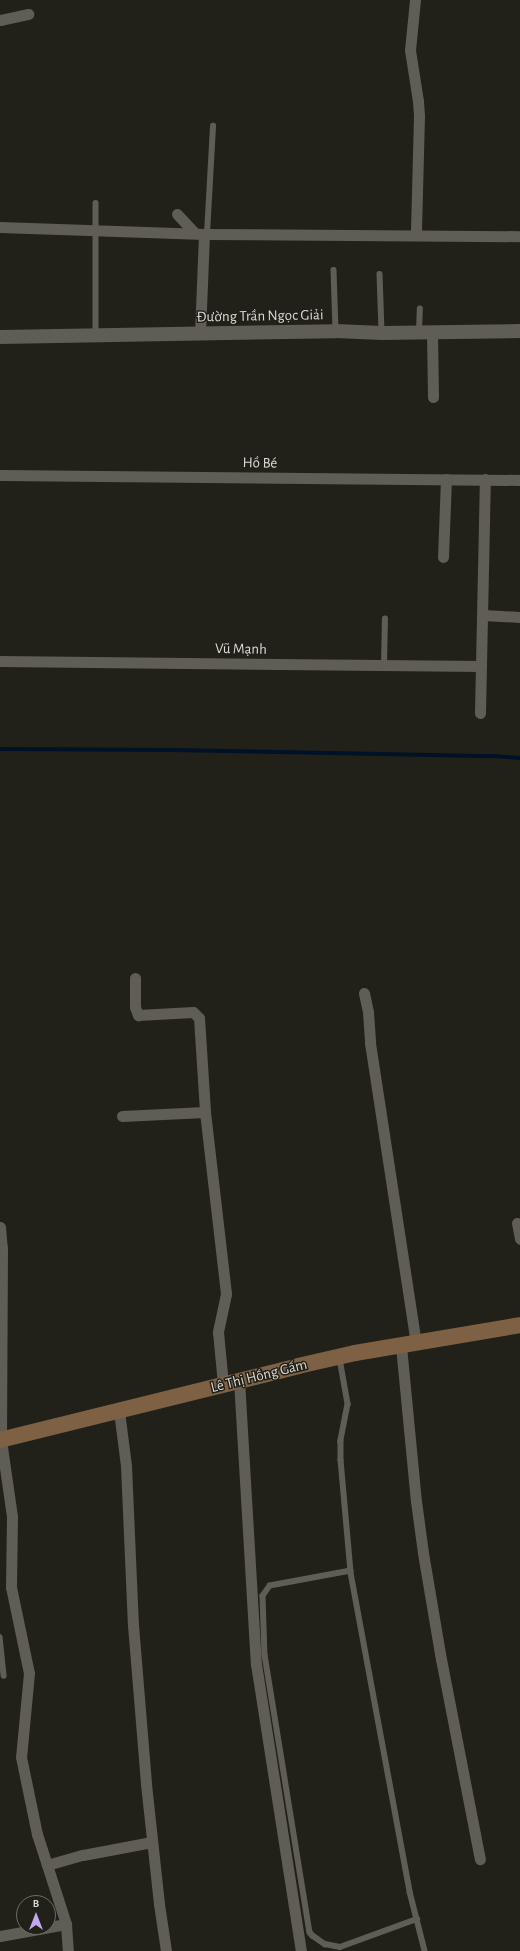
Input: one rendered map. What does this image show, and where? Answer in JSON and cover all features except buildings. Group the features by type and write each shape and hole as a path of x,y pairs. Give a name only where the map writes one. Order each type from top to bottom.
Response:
{"main road":[{"name":"Lê Thị Hồng Gấm","path":"0,1440 239,1380 340,1357 520,1325"}],"street":[{"path":"415,0 410,50 419,116 416,234"},
{"path":"0,20 28,14"},
{"path":"177,214 202,234"},
{"path":"0,227 202,234 416,234 520,236"},
{"path":"200,334 202,234"},
{"name":"Đường Trần Ngọc Giải","path":"0,337 336,331 382,333 520,331"},
{"path":"426,332 433,397"},
{"name":"Hồ Bé","path":"0,475 520,480"},
{"path":"443,557 446,479"},
{"path":"480,713 485,479"},
{"path":"483,616 520,617"},
{"name":"Vũ Mạnh","path":"0,662 481,666"},
{"path":"135,978 135,1007 138,1014 193,1012 197,1015 201,1041 205,1112 226,1294 218,1324 223,1384"},
{"path":"364,993 368,1012 409,1345 416,1501 423,1553 441,1659 480,1859"},
{"path":"122,1116 205,1112"},
{"path":"517,1223 520,1239"},
{"path":"0,1227 2,1248 0,1440 12,1516 11,1587 28,1673 21,1757 37,1834 66,1924 68,1951"},
{"path":"239,1380 256,1664 301,1951"},
{"path":"119,1411 126,1466 133,1625 152,1842 166,1951"},
{"path":"47,1866 83,1855 152,1842"},
{"path":"0,1936 66,1924"}],"lane":[{"path":"202,234 213,126"},
{"path":"96,204 96,335"},
{"path":"334,270 336,331"},
{"path":"380,274 382,333"},
{"path":"420,309 426,332"},
{"path":"384,665 385,619"},
{"path":"340,1357 348,1404 342,1441 341,1460 351,1571 400,1839 425,1951"},
{"path":"351,1571 270,1586 263,1596 265,1655 310,1932 326,1944 340,1947 417,1919"},
{"path":"0,1637 4,1676"}],"waterway":[{"path":"0,749 172,750 492,756 520,758"}]}
